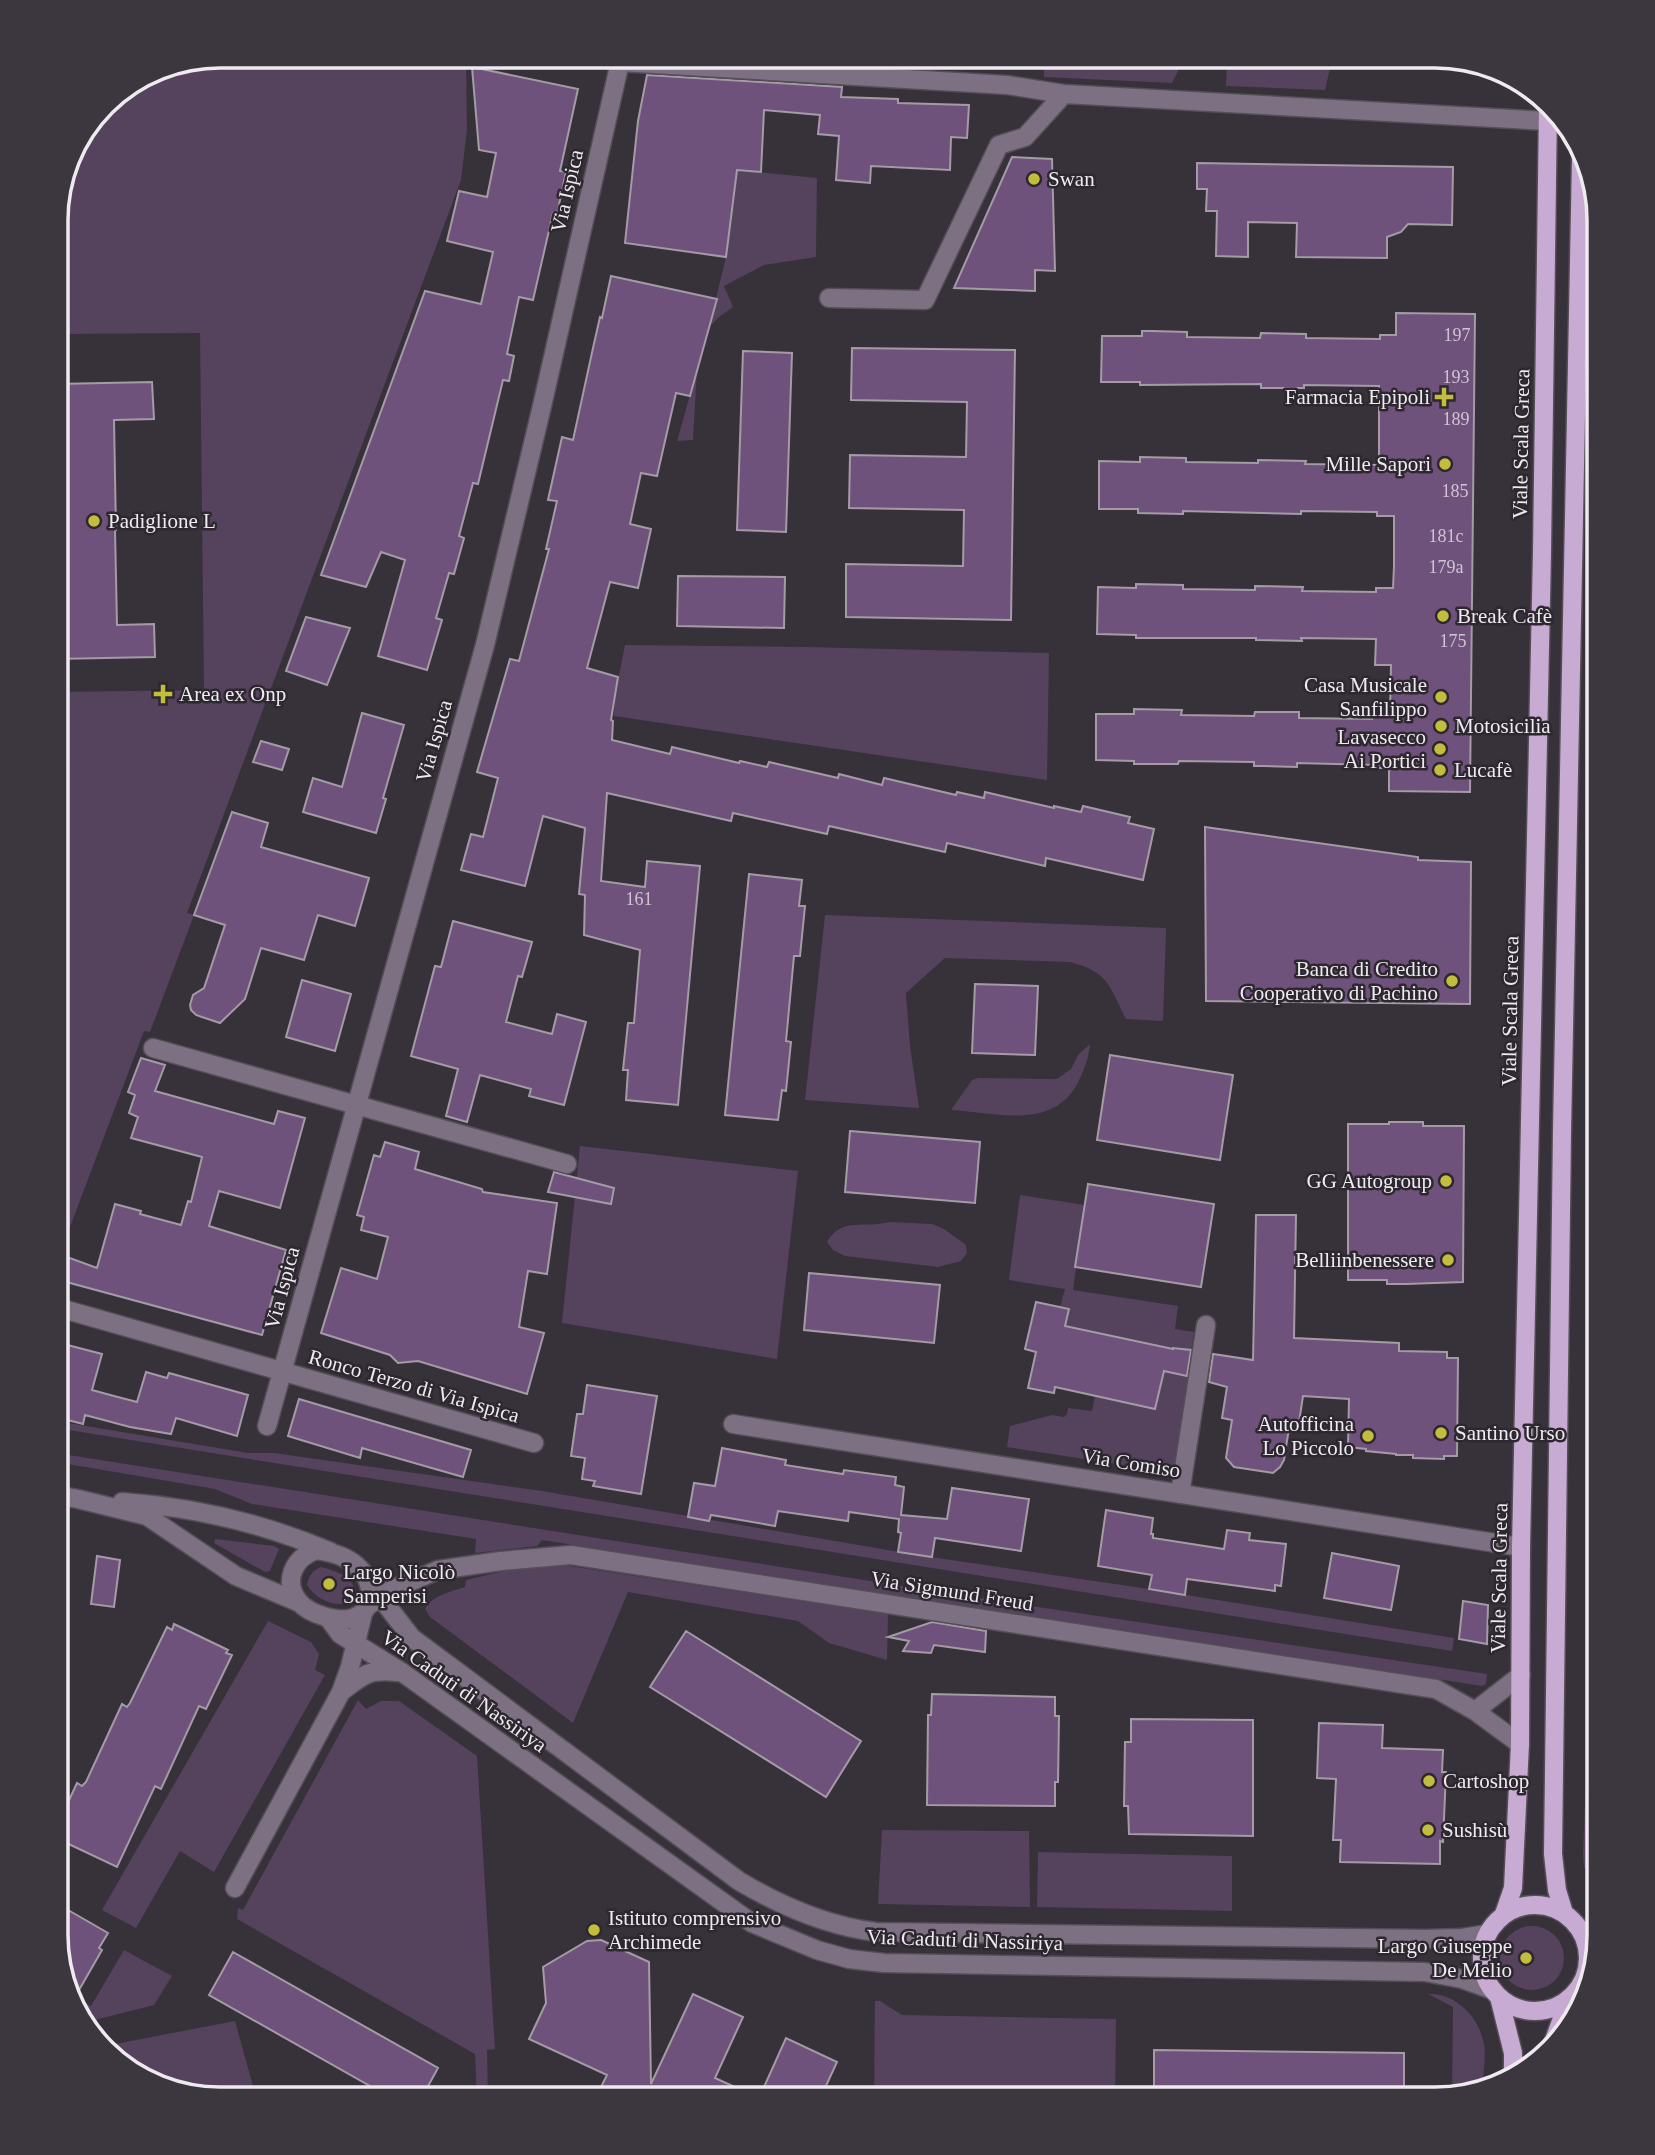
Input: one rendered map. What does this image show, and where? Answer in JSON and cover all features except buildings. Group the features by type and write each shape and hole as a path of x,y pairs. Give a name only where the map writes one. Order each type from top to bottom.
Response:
{"main road":[{"name":"Viale Scala Greca","path":"1504,1914 1513,1888 1520,1744 1521,1546 1533,1047 1548,119"},
{"path":"1564,1913 1557,1890 1553,1854 1562,1131 1581,177"},
{"path":"1513,2065 1513,2053 1496,1994 1485,1978 1482,1963 1482,1948 1487,1934 1504,1914 1518,1907 1534,1904 1564,1913 1576,1924 1586,1944"},
{"path":"1563,2016 1569,1999 1576,1991"},
{"path":"1496,1994 1515,2007 1534,2011 1552,2008 1569,1999"}],"street":[{"name":"Via Ispica","path":"267,1426 485,645 619,68"},
{"path":"728,68 1007,85 1064,94 1543,114"},
{"path":"829,298 925,300 999,145 1025,136 1064,94"},
{"path":"153,1048 567,1164"},
{"name":"Ronco Terzo di Via Ispica","path":"68,1311 534,1443"},
{"path":"1180,1494 1206,1325"},
{"name":"Via Comiso","path":"733,1424 1521,1546"},
{"path":"68,1497 147,1517 236,1576 300,1603 329,1619 341,1620 370,1600"},
{"path":"78,1499 148,1504 230,1518 294,1537 349,1560 361,1569 370,1600 341,1692 235,1888"},
{"path":"300,1603 293,1591 291,1578 294,1566 305,1554 316,1550 331,1552"},
{"name":"Via Sigmund Freud","path":"370,1600 438,1570 571,1555 1436,1689 1475,1711 1520,1744"},
{"name":"Via Caduti di Nassiriya","path":"370,1600 412,1638 739,1881 794,1910 852,1929 876,1932 1425,1939 1487,1934"},
{"name":"Via Caduti di Nassiriya","path":"329,1619 340,1634 403,1673 752,1923 817,1950 849,1959 884,1963 1425,1972 1462,1979 1496,1994"},
{"path":"340,1634 350,1667"},
{"path":"341,1692 362,1676 377,1670 403,1673"},
{"path":"1475,1711 1521,1675"}],"shaded area":[{"name":"Area ex Onp","path":"466,68 467,130 461,180 187,913 194,915 150,1032 144,1031 68,1231 69,692 204,690 200,333 69,334 69,210 73,181 89,144 120,106 153,84 181,73 200,70"},
{"path":"1044,69 1179,69 1172,83 1044,77"},
{"path":"1227,69 1330,69 1325,90 1226,86"},
{"path":"737,170 817,178 816,257 764,265 724,286 733,307 709,327 726,257"},
{"path":"697,370 693,440 677,441"},
{"path":"625,645 1049,653 1047,780 614,716 615,695"},
{"path":"825,915 1166,928 1163,1021 1126,1019 1106,982 1093,970 1070,962 945,958 906,993 919,1108 805,1100"},
{"path":"1090,1044 1081,1076 1071,1094 1058,1105 1025,1115 951,1110 972,1080 1057,1079 1071,1069 1078,1055"},
{"path":"580,1146 798,1171 777,1359 562,1323"},
{"path":"1020,1195 1085,1205 1073,1290 1178,1306 1175,1329 1194,1332 1190,1360 1178,1357 1175,1373 1188,1377 1175,1473 1007,1447 1010,1426 1052,1415 1064,1417 1068,1408 1092,1411 1095,1396 1155,1409 1167,1354 1065,1326 1069,1309 1060,1307 1065,1289 1009,1280"},
{"path":"889,1222 932,1224 966,1245 967,1253 961,1261 938,1267 845,1256 833,1250 827,1242 833,1234 847,1226"},
{"path":"68,1423 248,1453 274,1453 542,1491 917,1555 1454,1638 1452,1651 68,1430"},
{"path":"68,1455 1011,1603 1487,1674 1486,1684 1482,1686 542,1540 537,1546 475,1553 476,1539 252,1504 215,1489 68,1464"},
{"path":"215,1539 274,1546 279,1549 270,1571 265,1572 214,1543"},
{"path":"562,1565 888,1614 887,1660 829,1643 798,1621 628,1592 573,1723 430,1617 425,1609 437,1597 465,1587 466,1580 504,1571"},
{"path":"321,1567 342,1574 351,1582 354,1587 352,1602 333,1603 315,1595 307,1585 313,1572"},
{"path":"268,1621 311,1642 319,1654 315,1670 325,1675 214,1872 180,1851 136,1928 102,1910"},
{"path":"358,1700 366,1709 381,1701 399,1701 477,1756 495,2049 487,2050 488,2087 476,2087 475,2054 237,1919 238,1908 243,1910"},
{"path":"1587,1749 1587,1868 1584,1868"},
{"path":"882,1830 1029,1831 1030,1907 878,1904"},
{"path":"1038,1852 1232,1856 1232,1911 1037,1907"},
{"path":"1526,1926 1538,1926 1555,1935 1562,1946 1562,1970 1555,1981 1538,1990 1526,1990 1514,1985 1505,1976 1500,1964 1500,1952 1505,1940 1514,1931"},
{"path":"124,1950 172,1976 154,2005 95,2020 84,2002 91,2006"},
{"path":"1428,1994 1447,1997 1470,2014 1480,2031 1485,2056 1483,2079 1452,2085 1453,2007"},
{"path":"875,2001 880,2001 902,2015 1116,2019 1115,2087 874,2087"},
{"path":"235,2021 253,2087 220,2087 181,2082 144,2066 115,2044"}],"place":[{"name":"Swan","path":"1034,179"},
{"name":"Farmacia Epipoli","path":"1444,397"},
{"name":"Mille Sapori","path":"1445,464"},
{"name":"Padiglione L","path":"94,521"},
{"name":"Break Cafè","path":"1443,616"},
{"name":"Area ex Onp","path":"163,694"},
{"name":"Casa Musicale Sanfilippo","path":"1441,697"},
{"name":"Motosicilia","path":"1441,726"},
{"name":"Lavasecco Ai Portici","path":"1440,749"},
{"name":"Lucafè","path":"1440,770"},
{"name":"Banca di Credito Cooperativo di Pachino","path":"1452,981"},
{"name":"GG Autogroup","path":"1446,1181"},
{"name":"Belliinbenessere","path":"1448,1260"},
{"name":"Santino Urso","path":"1441,1433"},
{"name":"Autofficina Lo Piccolo","path":"1368,1436"},
{"name":"Largo Nicolò Samperisi","path":"329,1584"},
{"name":"Cartoshop","path":"1429,1781"},
{"name":"Sushisù","path":"1428,1830"},
{"name":"Istituto comprensivo Archimede","path":"594,1930"},
{"name":"Largo Giuseppe De Melio","path":"1526,1958"}]}
